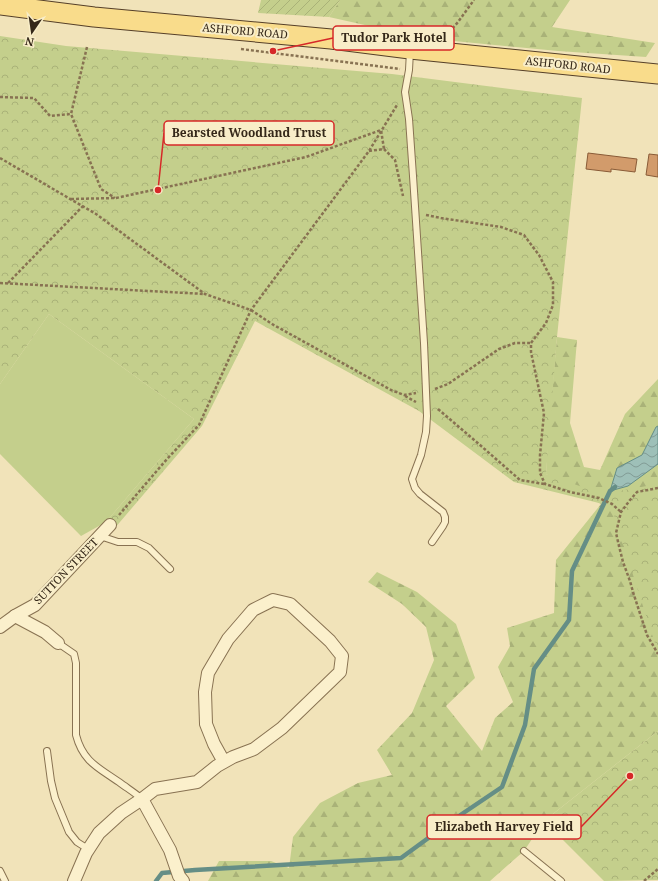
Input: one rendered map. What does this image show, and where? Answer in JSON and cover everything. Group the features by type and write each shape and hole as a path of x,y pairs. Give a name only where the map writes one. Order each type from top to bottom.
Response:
{"main road":[{"name":"ASHFORD ROAD","path":"0,4 101,18 331,39 410,49 658,74"}],"street":[{"name":"SUTTON STREET","path":"0,627 15,616 35,605 110,525"},
{"path":"74,881 88,849 99,832 121,813 155,788 197,782 224,762 233,757 254,750 282,728 340,672 342,656 330,641 290,604 273,600 253,610 228,639 208,673 205,692 206,724 214,744 224,762"},
{"path":"15,616 45,632 58,643"},
{"path":"142,799 170,850 179,876 183,881"}],"lane":[{"path":"410,49 409,70 405,92 409,119 426,392 426,432 421,455 412,478 415,488 420,494 443,512 445,517 443,526 432,542"},
{"path":"100,536 118,542 136,542 149,548 170,568"},
{"path":"58,643 74,654 76,663 76,735 78,743 92,764 142,799"},
{"path":"48,751 51,781 55,798 69,832 77,842 88,849"},
{"path":"524,851 561,881"},
{"path":"0,871 5,881"}],"path":[{"path":"432,51 458,22 474,0"},
{"path":"86,47 71,114 101,190 116,198"},
{"path":"110,525 198,425 251,310 369,151 405,92"},
{"path":"0,97 34,98 50,116 71,114"},
{"path":"381,130 384,149 395,160 404,200 412,212 440,218 501,227 524,235 540,255 553,282 553,305 546,322 531,343 531,352 544,413 540,455 540,474 545,484"},
{"path":"70,199 116,198 306,157 381,130"},
{"path":"369,151 384,149"},
{"path":"0,158 96,214 205,294"},
{"path":"8,283 83,206"},
{"path":"0,283 205,294 251,310 272,324 391,390 420,404 436,408 520,480 545,484 570,492 599,498 612,504 621,512"},
{"path":"404,395 432,391 448,384 500,349 515,343 531,343"},
{"path":"658,488 637,492 621,512 616,533 623,562 647,635 658,654"},
{"path":"644,881 658,869"}],"green space":[{"path":"261,0 340,0 329,17 258,13"},
{"path":"340,0 570,0 552,27 655,43 646,57 558,51 423,38 329,17"},
{"path":"0,36 66,46 392,74 582,98 557,337 546,474 602,494 658,484 658,653 611,506 514,482 419,411 255,321 202,426 114,529 106,522 194,419 49,314 0,384"},
{"path":"49,314 194,419 106,522 81,536 0,454 0,384"},
{"path":"557,337 577,340 570,423 584,467 600,470 625,414 658,379 658,731 544,821 524,851 490,881 208,881 219,861 271,861 289,868 293,837 320,803 358,783 392,775 377,750 412,713 434,660 426,627 402,604 368,582 377,572 417,592 456,624 475,678 446,706 482,751 495,718 513,702 498,667 510,646 507,628 554,613 556,560 601,504 546,474"},
{"path":"658,731 658,880 604,881 544,821"}],"water":[{"path":"658,426 658,464 628,486 610,491 617,468 642,455 656,427"}],"building":[{"path":"588,153 637,159 635,172 611,169 611,172 586,169"},
{"path":"649,154 658,155 658,177 646,175"}],"waterway":[{"path":"156,881 162,873 401,858 502,787 525,725 534,669 569,620 572,571 610,491 615,487"}],"place":[{"name":"Tudor Park Hotel","path":"273,51"},
{"name":"Bearsted Woodland Trust","path":"158,190"},
{"name":"Elizabeth Harvey Field","path":"630,776"}]}
